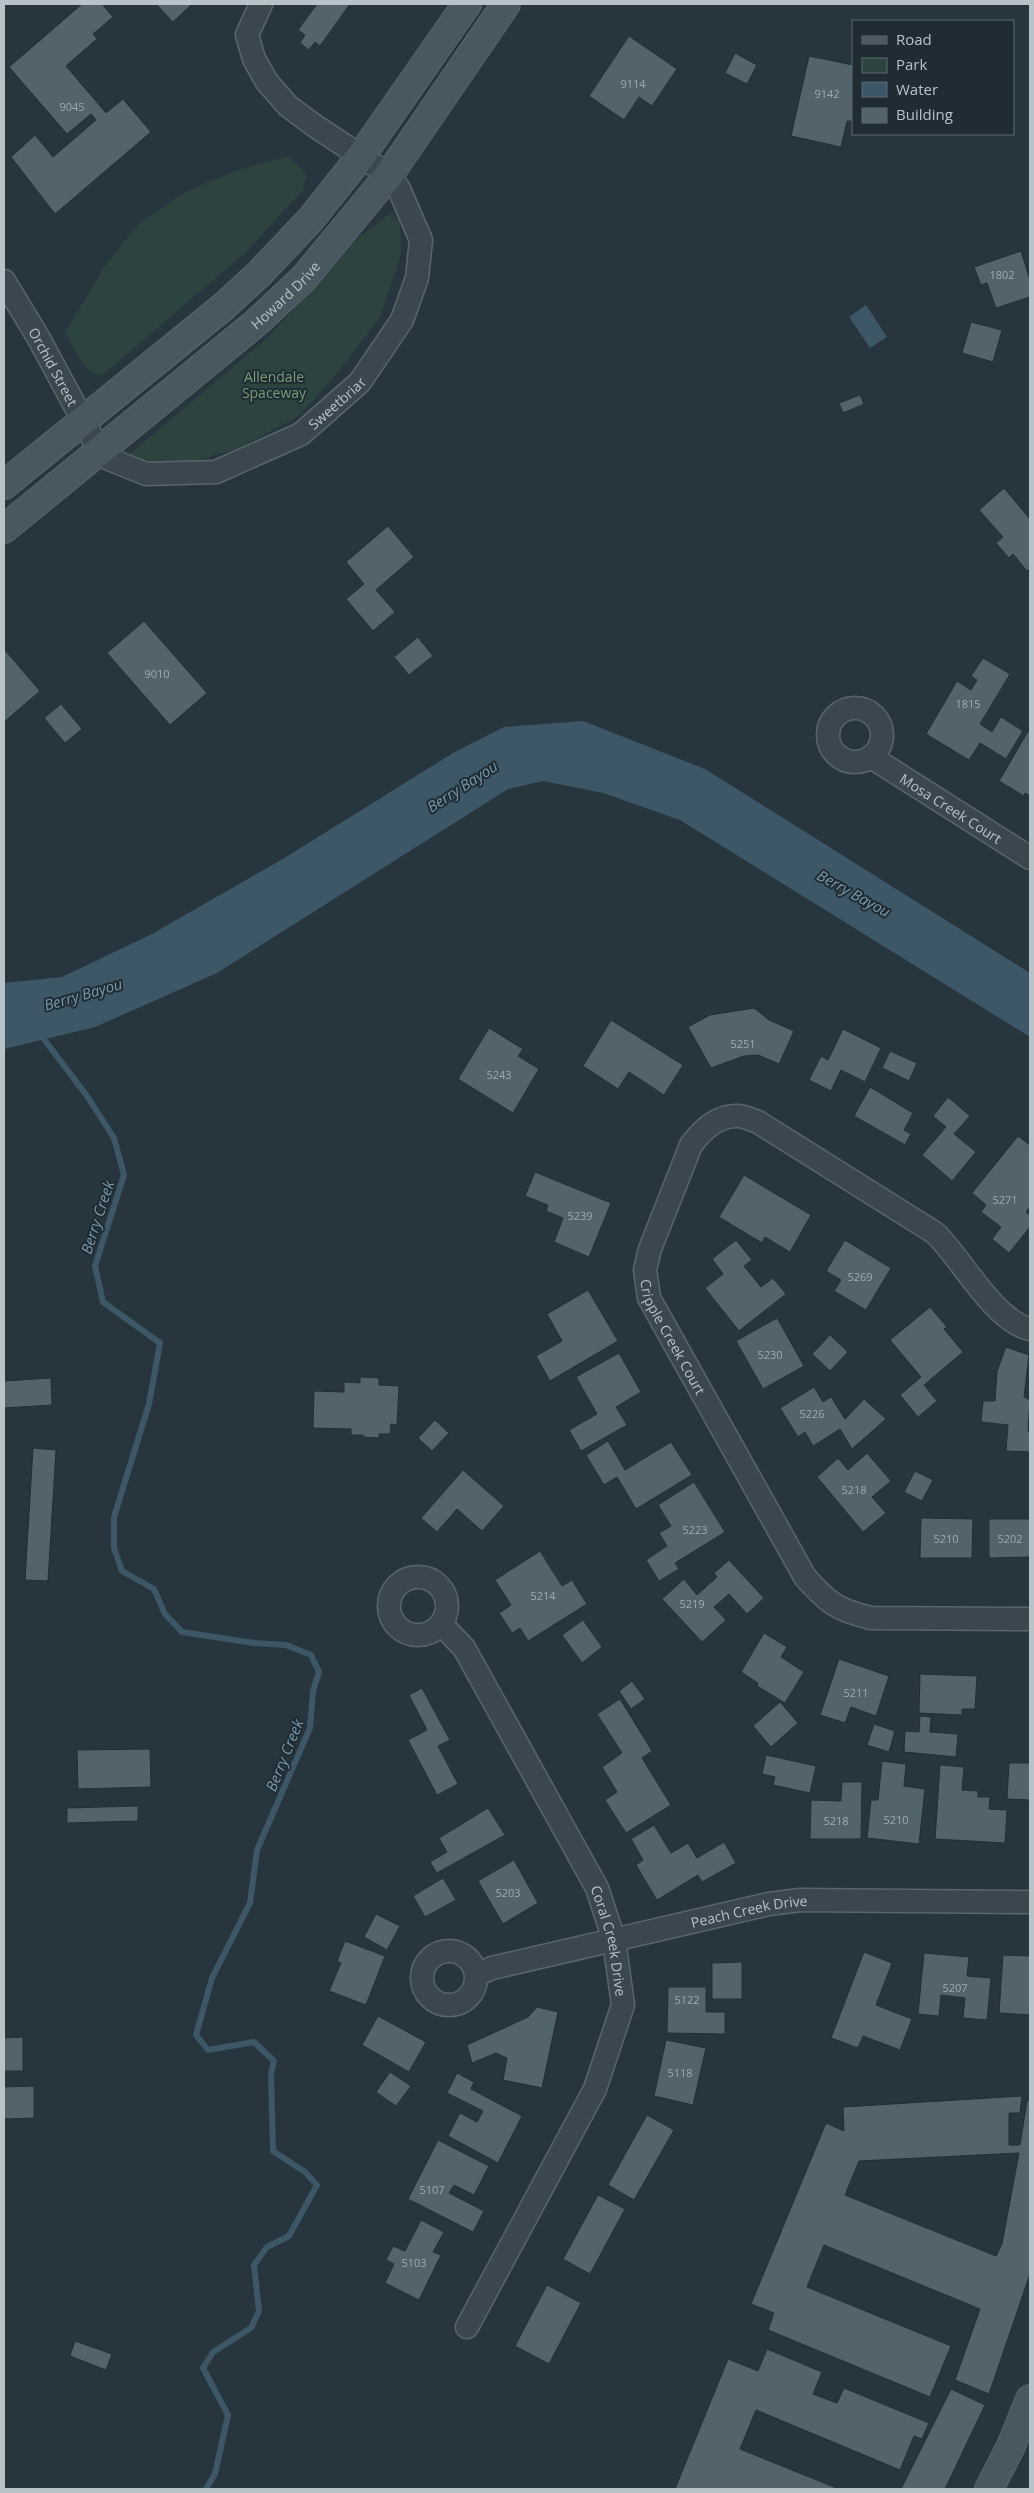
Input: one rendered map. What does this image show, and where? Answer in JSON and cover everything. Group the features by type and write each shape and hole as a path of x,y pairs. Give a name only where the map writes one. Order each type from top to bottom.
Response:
{"main road":[{"path":"4,485 223,307 259,274 311,219 360,156 467,4"},
{"name":"Howard Drive","path":"4,529 257,322 297,284 345,230 389,175 506,4"},
{"path":"989,2489 1011,2446 1030,2399"}],"street":[{"path":"261,4 247,36 254,59 267,82 288,106 389,175"},
{"name":"Sweetbriar","path":"100,452 109,459 146,474 216,472 301,434 360,382 402,320 416,278 421,240 399,189 389,175"},
{"name":"Orchid Street","path":"4,281 38,337 100,452"},
{"name":"Mosa Creek Court","path":"871,757 1030,858"},
{"name":"Cripple Creek Court","path":"1030,1329 1013,1323 995,1306 950,1248 934,1233 758,1122 738,1116 716,1121 701,1131 691,1144 650,1249 645,1270 650,1298 805,1577 826,1600 848,1612 871,1618 1030,1619"},
{"name":"Coral Creek Drive","path":"441,1624 464,1648 597,1888 614,1940 623,2005 595,2089 467,2327"},
{"name":"Peach Creek Drive","path":"476,1975 492,1968 769,1904 800,1900 1030,1902"}],"green space":[{"path":"288,156 306,173 304,189 244,254 104,374 97,374 85,366 65,332 107,263 138,225 181,194 235,171"},
{"name":"Allendale Spaceway","path":"391,213 400,221 401,255 380,317 340,370 299,416 237,449 187,463 152,468 125,458 265,340 329,272 357,238"}],"water":[{"path":"866,305 887,337 870,348 849,317"},
{"name":"Berry Bayou","path":"583,721 705,769 1030,973 1030,1037 680,820 603,793 543,781 508,789 217,973 95,1027 4,1049 4,983 62,977 152,934 286,857 453,753 504,727"}],"building":[{"path":"82,4 102,4 113,17 93,34 97,39 66,66 106,113 123,99 151,132 55,214 11,157 35,135 53,157 96,120 91,114 67,134 9,67"},
{"path":"156,4 192,4 173,22"},
{"path":"317,4 350,4 320,46 315,42 309,50 300,43 305,35 298,30"},
{"path":"629,36 677,69 652,106 639,97 624,120 589,96"},
{"path":"735,53 757,65 747,84 725,73"},
{"path":"809,56 852,65 852,121 847,121 841,147 791,136"},
{"path":"1021,251 1030,280 1030,297 996,308 987,283 981,285 974,267"},
{"path":"971,322 1002,330 993,362 962,353"},
{"path":"860,395 864,404 843,413 839,403"},
{"path":"1004,488 1030,519 1030,569 1027,571 1013,554 1009,558 996,543 1003,537 979,510"},
{"path":"388,526 414,557 376,590 395,612 373,631 346,599 364,584 346,562"},
{"path":"144,621 207,693 170,725 107,653"},
{"path":"418,637 433,656 409,675 394,657"},
{"path":"4,649 40,691 4,722"},
{"path":"983,658 1010,674 980,724 992,732 1001,717 1023,731 1006,759 980,743 969,760 926,734 957,681 971,690 977,680 971,676"},
{"path":"61,704 82,729 65,743 44,718"},
{"path":"1030,728 1030,796 1025,793 1024,796 999,781"},
{"path":"754,1008 769,1020 794,1031 779,1064 758,1055 744,1056 711,1068 688,1027 710,1015"},
{"path":"611,1020 683,1065 664,1095 629,1072 618,1089 583,1066"},
{"path":"489,1028 523,1049 518,1056 539,1069 513,1113 458,1079"},
{"path":"843,1029 881,1048 865,1082 841,1070 831,1091 809,1080 821,1056 828,1060"},
{"path":"890,1051 917,1063 909,1081 882,1068"},
{"path":"870,1087 913,1113 904,1130 911,1134 905,1145 854,1116"},
{"path":"948,1097 970,1116 954,1134 976,1152 952,1181 922,1155 946,1127 933,1116"},
{"path":"1018,1136 1030,1145 1030,1207 1026,1212 1030,1215 1030,1227 1009,1253 992,1239 1001,1227 981,1212 986,1205 972,1193"},
{"path":"535,1172 611,1203 589,1257 554,1242 563,1218 546,1211 548,1205 525,1196"},
{"path":"744,1175 811,1215 790,1252 765,1237 762,1243 719,1217"},
{"path":"736,1240 752,1260 744,1266 761,1287 773,1278 786,1294 739,1331 705,1288 723,1274 712,1259"},
{"path":"845,1240 891,1268 866,1310 834,1291 841,1280 826,1271"},
{"path":"588,1290 618,1341 550,1381 536,1356 562,1341 547,1314"},
{"path":"930,1307 947,1327 944,1329 963,1352 924,1385 937,1401 918,1417 900,1395 921,1377 890,1340"},
{"path":"777,1318 804,1366 763,1389 736,1341"},
{"path":"830,1335 848,1352 830,1371 812,1354"},
{"path":"1006,1347 1029,1355 1024,1397 1030,1400 1028,1431 1030,1431 1030,1452 1006,1451 1008,1425 981,1422 983,1401 995,1401 997,1371"},
{"path":"619,1353 641,1392 616,1407 627,1425 581,1451 569,1430 597,1414 576,1377"},
{"path":"360,1377 379,1378 379,1385 399,1386 397,1425 391,1424 390,1434 379,1434 379,1438 363,1437 363,1435 351,1435 351,1429 313,1428 314,1391 344,1392 344,1382 360,1383"},
{"path":"51,1378 52,1405 4,1408 4,1381"},
{"path":"814,1387 823,1402 831,1397 845,1419 864,1399 886,1419 852,1449 840,1429 813,1446 805,1432 798,1437 780,1408"},
{"path":"435,1420 449,1433 432,1451 418,1438"},
{"path":"608,1441 625,1470 671,1442 692,1475 636,1509 617,1477 604,1485 586,1455"},
{"path":"33,1448 56,1450 48,1581 25,1580"},
{"path":"867,1453 891,1481 872,1497 886,1513 863,1532 817,1477 838,1458 848,1470"},
{"path":"463,1470 504,1506 482,1531 457,1509 437,1532 421,1518"},
{"path":"915,1471 933,1480 922,1501 904,1492"},
{"path":"694,1482 725,1532 675,1563 679,1569 659,1581 646,1560 667,1546 659,1533 671,1526 658,1505"},
{"path":"921,1518 973,1519 972,1558 920,1558"},
{"path":"989,1519 1030,1519 1030,1557 989,1558"},
{"path":"540,1551 562,1586 572,1580 587,1604 528,1641 520,1628 512,1633 499,1613 511,1605 495,1580"},
{"path":"729,1560 764,1598 747,1614 729,1594 714,1607 726,1620 702,1642 662,1599 684,1579 697,1595 717,1577 714,1573"},
{"path":"583,1620 602,1647 582,1663 562,1635"},
{"path":"764,1633 787,1647 781,1657 804,1672 785,1703 757,1686 758,1683 741,1672"},
{"path":"839,1659 889,1676 876,1716 851,1707 845,1723 820,1715"},
{"path":"920,1674 977,1676 975,1709 962,1709 962,1715 919,1713"},
{"path":"632,1681 645,1699 631,1709 619,1691"},
{"path":"422,1688 450,1740 438,1746 458,1784 437,1795 408,1740 427,1730 409,1695"},
{"path":"620,1699 652,1751 642,1758 671,1805 626,1833 605,1800 617,1792 602,1767 622,1753 597,1714"},
{"path":"780,1702 798,1723 771,1747 753,1726"},
{"path":"920,1716 931,1717 930,1732 958,1734 956,1757 904,1752 905,1731 919,1732"},
{"path":"874,1724 895,1731 889,1752 867,1745"},
{"path":"150,1749 151,1787 78,1789 77,1750"},
{"path":"766,1755 816,1766 810,1793 773,1785 775,1777 762,1774"},
{"path":"882,1761 906,1764 904,1786 925,1789 919,1844 867,1838 871,1800 878,1800"},
{"path":"1009,1763 1030,1763 1030,1800 1007,1799"},
{"path":"940,1765 964,1767 962,1790 978,1791 978,1797 990,1797 989,1809 1007,1810 1005,1843 935,1839"},
{"path":"842,1782 862,1782 861,1839 810,1839 811,1800 841,1801"},
{"path":"138,1806 138,1821 67,1823 67,1808"},
{"path":"488,1808 505,1835 437,1873 430,1862 447,1852 439,1838"},
{"path":"654,1825 671,1853 688,1843 697,1858 724,1842 736,1863 702,1882 698,1875 657,1900 658,1902 636,1865 643,1860 631,1839"},
{"path":"514,1860 538,1903 503,1924 478,1881"},
{"path":"443,1878 456,1900 425,1917 413,1896"},
{"path":"376,1914 400,1926 387,1950 364,1937"},
{"path":"345,1941 385,1956 366,2005 329,1991 341,1963 337,1961"},
{"path":"864,1952 892,1963 876,2005 912,2019 900,2050 863,2036 858,2048 831,2038"},
{"path":"924,1953 969,1957 967,1976 991,1978 987,2020 963,2018 965,1998 941,1995 939,2016 918,2014"},
{"path":"1003,1955 1030,1956 1030,2015 999,2013"},
{"path":"742,1962 742,1999 712,1999 712,1963"},
{"path":"668,1987 706,1987 706,2012 725,2012 725,2034 667,2033"},
{"path":"537,2007 558,2012 542,2088 503,2080 507,2058 496,2053 472,2063 467,2045 528,2017"},
{"path":"378,2016 426,2042 409,2072 362,2045"},
{"path":"23,2037 23,2071 4,2071 4,2038"},
{"path":"666,2040 706,2048 693,2105 654,2096"},
{"path":"390,2072 411,2086 396,2106 376,2092"},
{"path":"457,2073 474,2082 471,2089 522,2116 498,2163 448,2136 460,2113 477,2122 483,2111 447,2093"},
{"path":"34,2086 34,2118 4,2119 4,2087"},
{"path":"1022,2096 1020,2113 1009,2113 1009,2145 1020,2145 1027,2101 1030,2101 1030,2274 989,2394 955,2380 980,2309 824,2245 807,2287 951,2346 930,2397 768,2330 774,2313 751,2304 826,2123 844,2131 843,2107","holes":["1019,2153 1002,2244 996,2256 845,2195 859,2161"]},
{"path":"647,2115 674,2130 634,2200 608,2185"},
{"path":"438,2140 489,2166 474,2195 454,2185 449,2193 484,2211 473,2232 408,2199"},
{"path":"598,2195 625,2209 590,2274 563,2259"},
{"path":"421,2220 444,2232 433,2252 441,2255 419,2300 385,2283 394,2264 386,2260 393,2246 405,2251"},
{"path":"547,2285 581,2303 549,2364 515,2346"},
{"path":"75,2341 112,2354 106,2370 70,2356"},
{"path":"767,2349 822,2372 813,2394 837,2403 844,2388 929,2423 922,2439 914,2436 900,2470 756,2410 740,2449 839,2489 675,2489 728,2359 758,2371"},
{"path":"951,2389 985,2405 945,2489 901,2489"}],"waterway":[{"name":"Berry Creek","path":"40,1034 87,1096 114,1138 124,1175 95,1266 103,1302 160,1343 149,1404 114,1517 114,1548 122,1571 154,1589 165,1614 182,1632 254,1643 286,1645 311,1655 319,1672 313,1691 310,1728 257,1850 250,1903 212,1978 196,2035 208,2050 254,2042 274,2061 271,2073 273,2151 305,2172 317,2185 289,2236 267,2247 254,2265 259,2311 251,2328 213,2352 203,2368 228,2415 215,2474 206,2489"}]}
